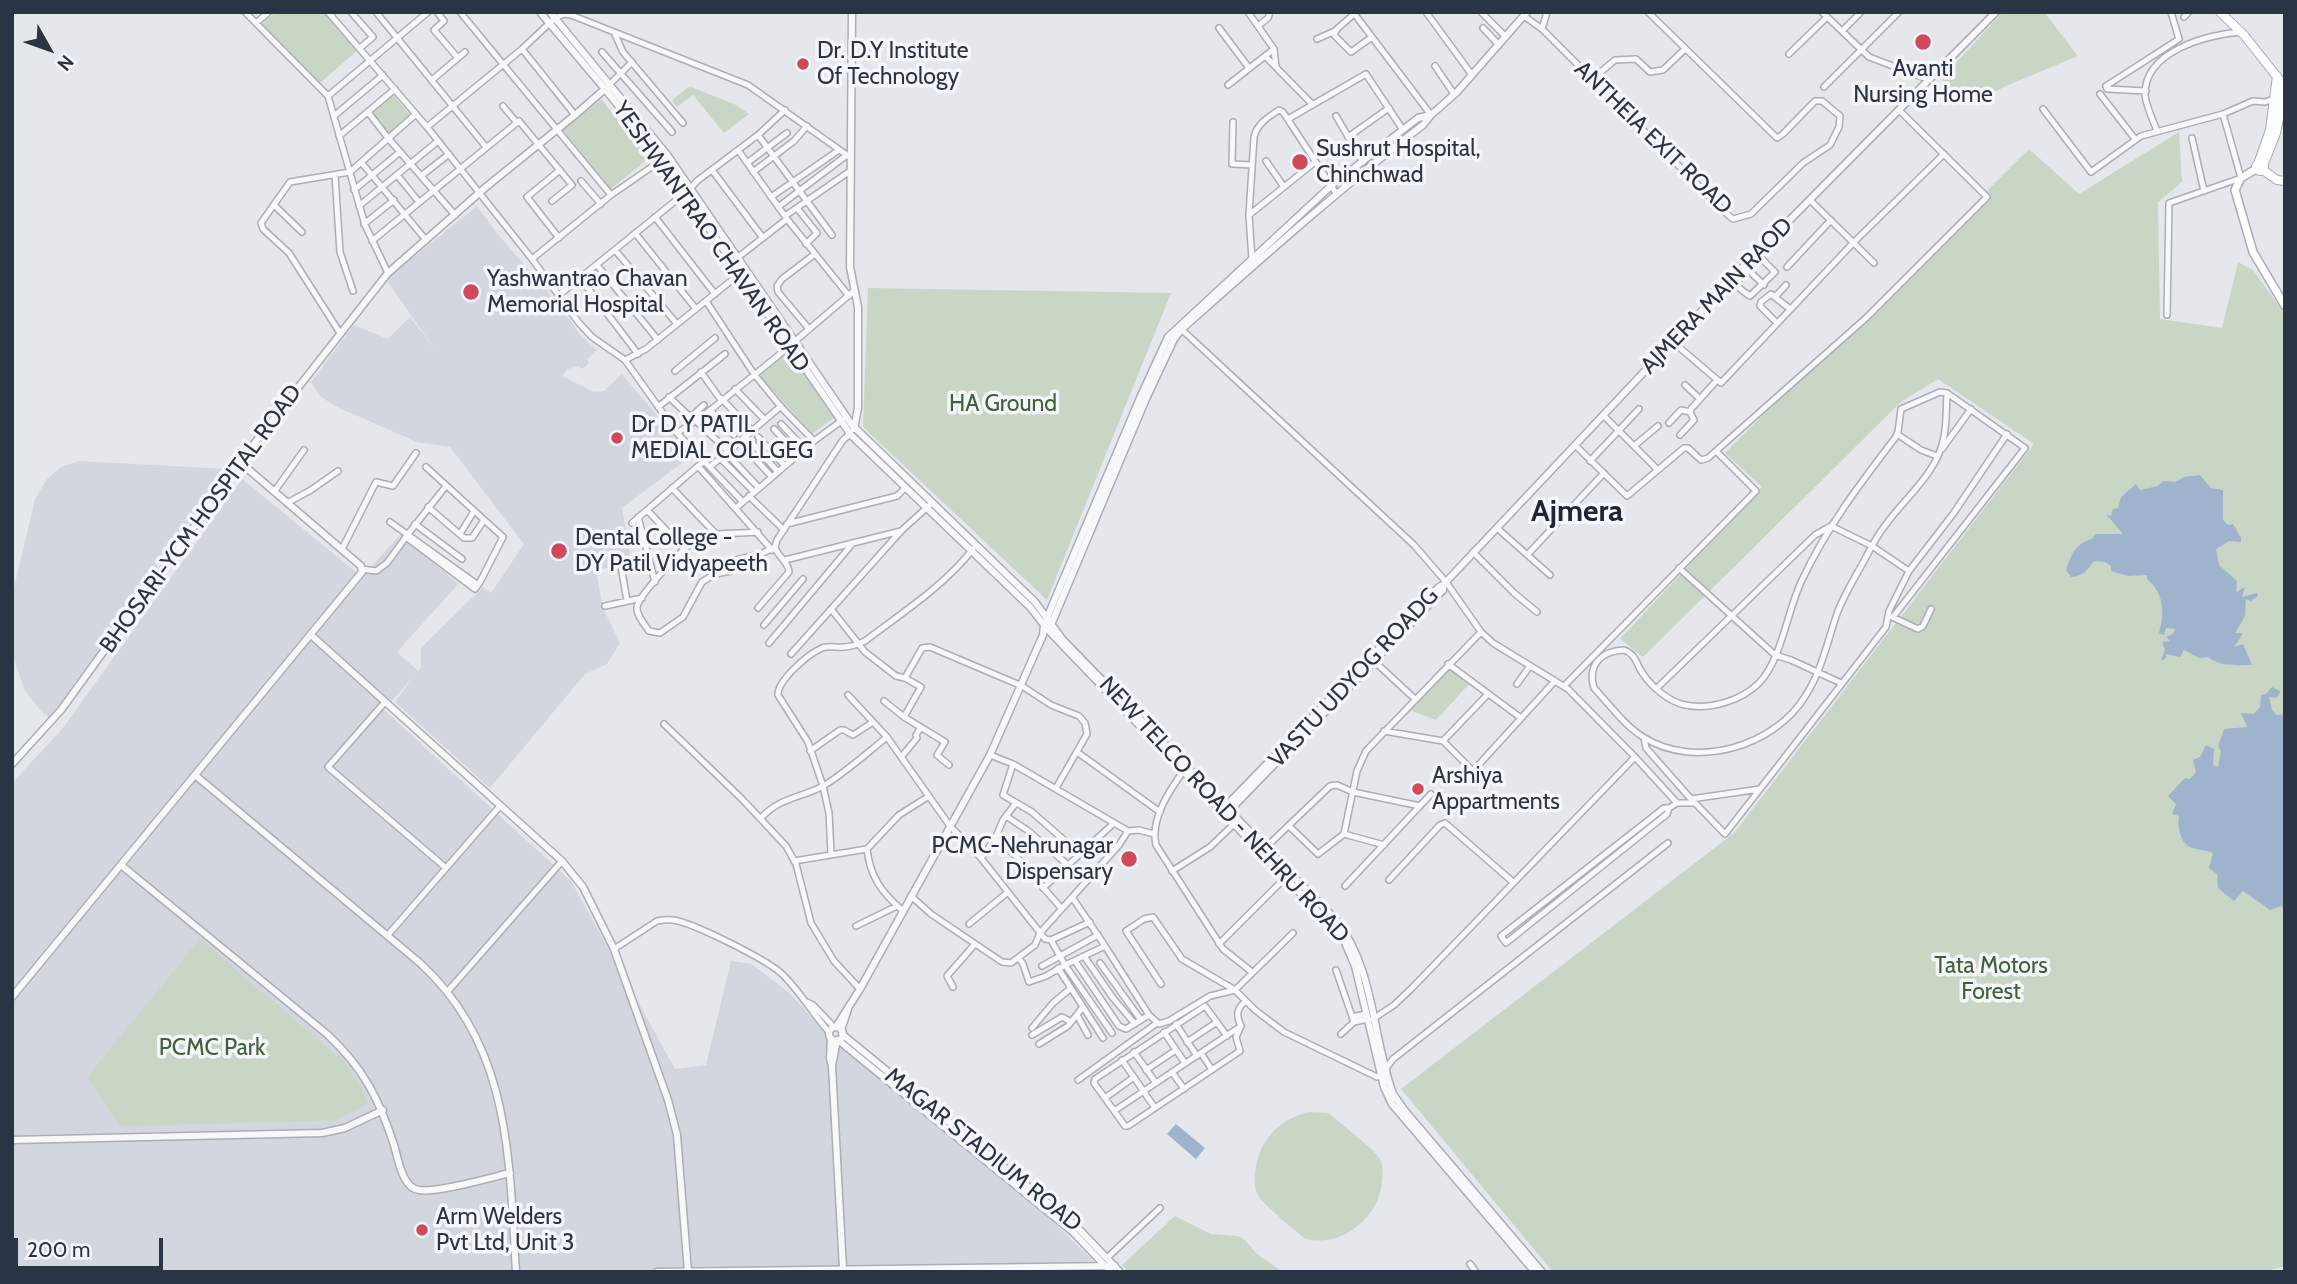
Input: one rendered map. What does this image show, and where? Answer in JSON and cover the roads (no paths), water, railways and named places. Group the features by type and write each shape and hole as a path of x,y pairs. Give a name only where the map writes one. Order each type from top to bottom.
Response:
{"main road":[{"path":"2220,12 2242,32 2282,83 2276,133 2260,167 2241,178 2235,190 2253,252 2285,306"},
{"path":"2260,167 2270,130 2277,76"},
{"path":"2260,167 2277,180 2285,181"},
{"path":"2236,186 2257,250 2285,298"}],"street":[{"path":"245,12 328,96 364,224 388,273"},
{"path":"256,23 260,15 269,12"},
{"path":"328,12 449,154 586,330 625,360 677,433 743,502"},
{"path":"351,12 373,37 360,48"},
{"path":"376,12 486,147"},
{"path":"328,96 428,12"},
{"path":"437,12 444,21 434,30 458,58"},
{"path":"460,12 611,195"},
{"name":"YESHWANTRAO CHAVAN ROAD","path":"540,12 551,18 665,158 852,431"},
{"path":"758,532 709,535 695,540 684,549 642,598 637,612 649,631 660,633 683,617 702,582 715,574 731,571 737,559 774,549 843,440 852,431 858,413 858,307 850,267 848,156 852,12"},
{"path":"1248,12 1275,48 1276,67"},
{"path":"1258,26 1268,18 1270,12"},
{"path":"1426,12 1472,75"},
{"path":"1481,12 1506,37"},
{"path":"1542,30 1547,12"},
{"name":"ANTHEIA EXIT ROAD","path":"1526,14 1728,215 1733,219 1751,214 1803,163 1829,145 1839,127 1840,117 1818,100 1777,138 1648,12"},
{"path":"1842,32 1861,12"},
{"path":"1824,87 1899,12"},
{"name":"AJMERA MAIN RAOD","path":"1445,583 1810,200 1996,12"},
{"path":"2146,91 2105,88 2179,39 2171,12"},
{"path":"1317,39 1335,31 1354,13 1431,115"},
{"path":"843,1269 830,1059 842,1014 860,989 900,908 911,896 990,755 1174,339 1180,328 1254,262 1423,125 1526,14"},
{"path":"426,127 522,49 551,18 571,15 748,85 848,156"},
{"path":"1789,54 1825,15 1861,50 1879,62 1930,80"},
{"path":"1219,28 1249,68"},
{"path":"1482,28 1499,45"},
{"path":"1335,31 1334,35 1351,52 1372,37"},
{"path":"614,32 620,47 683,123"},
{"path":"2157,131 2146,97 2153,69 2168,56 2201,39 2220,33 2242,32"},
{"path":"1228,85 1275,48"},
{"path":"522,49 575,116"},
{"path":"1598,75 1615,60 1632,58 1653,72 1669,65 1685,49"},
{"path":"432,80 465,52"},
{"path":"602,52 672,132"},
{"path":"1265,56 1312,104"},
{"path":"480,193 575,116 632,62"},
{"path":"1435,66 1454,94"},
{"path":"1288,119 1366,74 1403,130"},
{"path":"334,116 383,75"},
{"path":"339,136 395,89"},
{"path":"2100,94 2135,139"},
{"path":"2043,108 2091,172 2135,139 2223,114 2253,101 2265,102 2274,99"},
{"path":"503,106 517,123"},
{"path":"1348,136 1389,108"},
{"path":"559,295 758,135 785,110"},
{"path":"1254,262 1249,215 1254,137 1258,127 1279,110 1283,111 1336,193"},
{"path":"368,111 455,215"},
{"path":"1574,445 1627,496 1685,447 1703,460 1866,318 1987,197 1900,111"},
{"path":"340,333 289,253 261,223 290,182 350,172 416,114"},
{"path":"2167,315 2168,206 2172,201 2241,178 2223,114"},
{"path":"1254,262 1331,186 1418,118 1431,115"},
{"path":"1336,116 1363,162"},
{"path":"372,241 519,121 572,185 552,201"},
{"path":"1233,122 1232,164 1252,165"},
{"path":"754,172 794,141 807,127"},
{"path":"747,163 787,133"},
{"path":"758,135 832,234"},
{"path":"2192,138 2204,191"},
{"path":"359,206 438,141"},
{"path":"738,150 786,218 849,296"},
{"path":"771,197 839,150"},
{"path":"354,190 400,152"},
{"path":"421,176 449,154"},
{"path":"1673,342 1721,383 1853,243 1944,154"},
{"path":"778,207 848,156"},
{"path":"533,259 611,195 665,158"},
{"path":"1266,161 1284,187"},
{"path":"362,162 426,240"},
{"path":"1249,215 1315,162"},
{"path":"559,238 527,197 560,170"},
{"path":"712,170 763,238"},
{"path":"737,258 797,208 850,171"},
{"path":"335,175 340,252 353,291"},
{"path":"397,175 419,202"},
{"path":"581,181 601,204"},
{"name":"YESHWANTRAO CHAVAN ROAD","path":"687,192 737,258 742,273"},
{"name":"BHOSARI-YCM HOSPITAL ROAD","path":"12,764 61,710 257,440 388,273 480,193"},
{"path":"364,224 394,200"},
{"path":"1810,200 1874,263"},
{"path":"274,205 302,232"},
{"path":"797,208 817,233 806,244"},
{"path":"655,217 715,294"},
{"path":"1787,267 1831,220"},
{"path":"635,233 696,309"},
{"path":"615,250 677,324"},
{"path":"809,329 778,292 777,286 782,278 815,254"},
{"path":"1733,282 1750,296 1764,285 1775,272 1761,258 1746,268 1764,285"},
{"path":"597,265 658,340"},
{"path":"625,360 658,340 742,273"},
{"path":"580,278 638,354"},
{"path":"1776,297 1786,285"},
{"path":"677,433 696,421 855,290"},
{"path":"1777,323 1760,306 1769,294 1790,310"},
{"path":"706,302 754,374 814,442"},
{"path":"1180,328 1414,545 1481,632 1493,643 1564,686 1678,803"},
{"path":"675,371 716,338"},
{"path":"658,407 724,354"},
{"path":"701,372 721,400 752,431"},
{"path":"1690,412 1717,380"},
{"path":"1685,385 1700,399"},
{"path":"735,389 765,420"},
{"path":"1891,616 2025,448 2007,434 1971,409 1947,393 1940,392 1901,409 1897,434 1847,500 1796,592 1775,655 1760,682 1731,701 1700,706 1684,705 1668,698 1657,688 1640,670 1635,656 1618,650 1603,657 1592,667 1594,688 1636,732 1672,750 1689,752 1723,749 1747,744 1771,732 1793,714 1808,693 1839,609 1884,527 1914,490 1971,409"},
{"path":"1939,453 1947,393"},
{"path":"669,397 688,415 693,415 704,405"},
{"path":"710,467 729,454 781,406"},
{"path":"1590,461 1639,409"},
{"path":"709,410 734,435"},
{"path":"1668,423 1681,410 1690,412"},
{"path":"1681,435 1694,420 1690,412"},
{"path":"1603,415 1657,469"},
{"path":"736,508 805,449 844,420"},
{"path":"696,421 729,454 754,492"},
{"path":"781,424 805,449"},
{"path":"1634,446 1658,426"},
{"path":"774,429 798,455"},
{"name":"NEW TELCO ROAD - NEHRU ROAD","path":"852,431 905,488 929,506"},
{"name":"NEW TELCO ROAD - NEHRU ROAD","path":"852,431 974,549 1225,811 1336,920 1361,965 1369,1018 1383,1072 1397,1101 1535,1272"},
{"path":"1897,434 1921,450 1939,453"},
{"path":"1669,808 1667,814 1506,943 1501,936 1664,808 1678,803 1695,803 1725,834 1886,627 1909,571 1953,514 2007,434"},
{"path":"758,437 785,466"},
{"path":"753,444 778,472"},
{"path":"746,449 772,477"},
{"path":"274,492 304,450"},
{"path":"1564,686 1756,491 1716,451"},
{"path":"342,549 376,482 393,486 416,453"},
{"path":"720,458 786,527"},
{"path":"632,523 704,461"},
{"path":"241,464 362,569 376,571 387,563 446,486"},
{"path":"698,466 789,566 788,575 758,608"},
{"path":"389,523 475,589 478,585 503,537 426,467"},
{"path":"287,503 338,471"},
{"path":"1528,554 1604,473"},
{"path":"672,488 717,535"},
{"path":"786,527 897,496 905,488"},
{"path":"792,654 901,531 929,506"},
{"path":"428,507 464,538 472,538 484,520"},
{"path":"647,510 684,549"},
{"path":"460,534 474,511"},
{"path":"638,517 655,582"},
{"path":"415,524 462,558"},
{"path":"1831,526 1872,547 1909,571"},
{"path":"1657,688 1815,535 1831,526"},
{"path":"1497,528 1550,575"},
{"path":"785,560 901,531"},
{"path":"769,643 853,542"},
{"path":"827,854 829,813 823,786 808,742 778,695 779,687 789,674 823,647 843,648 858,644 931,592 958,569 974,549"},
{"path":"1473,552 1536,612"},
{"path":"621,566 627,601"},
{"path":"1679,568 1775,655 1841,683"},
{"path":"12,997 359,577 362,569"},
{"path":"764,625 803,579"},
{"name":"VASTU UDYOG ROADG","path":"1225,811 1443,590 1445,583"},
{"path":"605,606 642,598"},
{"path":"785,601 796,610"},
{"path":"831,609 865,652 896,676 921,687 904,717"},
{"path":"1891,616 1918,629 1923,626 1931,609"},
{"path":"1289,826 1318,854 1344,834 1362,757 1481,632"},
{"path":"311,635 562,861 583,887 614,949 675,1122 688,1271"},
{"path":"905,678 922,648 930,647 1022,686 1051,705 1082,719 1087,734 1056,789"},
{"path":"1372,663 1415,699"},
{"path":"1448,664 1521,718"},
{"path":"1517,684 1530,666"},
{"path":"1384,731 1443,741 1473,771 1554,682"},
{"path":"1443,741 1488,694"},
{"path":"848,695 887,737 950,826 981,858 1047,940 1090,922"},
{"path":"884,701 945,743 937,755 949,765"},
{"path":"385,702 328,767 446,868"},
{"path":"810,751 840,730 853,735 873,722"},
{"path":"664,724 761,818 786,846 794,860 811,923 834,961 860,989"},
{"path":"902,756 917,738 921,727"},
{"path":"761,818 785,801 823,786 887,737"},
{"path":"1644,738 1646,748 1691,799 1760,789"},
{"path":"1077,752 1160,812"},
{"path":"990,755 1013,764 1128,831 1154,834"},
{"path":"1341,1034 1353,1020 1369,1018 1394,1005 1411,989 1635,757"},
{"path":"1013,764 1003,795 1041,819 1080,854"},
{"path":"1185,769 1160,812 1154,834 1160,853 1219,944 1252,972"},
{"path":"195,775 420,963 448,991 479,1040 493,1074 502,1109 510,1173 516,1272"},
{"path":"1264,850 1330,786 1337,785 1353,792 1420,806"},
{"path":"1345,886 1431,793"},
{"path":"794,860 867,849 899,815 929,796"},
{"path":"981,858 1016,803"},
{"path":"387,936 500,806"},
{"name":"NEW TELCO ROAD - NEHRU ROAD","path":"1225,811 1234,824 1264,850"},
{"path":"1006,816 1068,865"},
{"path":"1043,888 1114,823"},
{"path":"1389,880 1440,825 1445,823 1513,882"},
{"path":"1171,871 1210,847 1234,824"},
{"path":"1642,825 1646,831"},
{"path":"911,896 931,914 1005,964 1012,963 1035,945 1060,908 1119,845 1128,831"},
{"path":"1344,834 1384,845"},
{"path":"995,839 1015,855 1060,908"},
{"path":"1161,984 1126,931 1144,919 1153,917 1182,959 1235,990 1290,1036 1348,1061 1373,1077 1383,1072 1393,1059 1668,843"},
{"path":"867,849 873,877 884,893 900,908"},
{"path":"1608,852 1613,857"},
{"path":"448,991 562,861"},
{"path":"121,865 333,1040 359,1068 383,1110 406,1181 417,1190 510,1173"},
{"path":"1219,944 1288,875"},
{"path":"969,925 1008,892"},
{"path":"1072,897 1149,1015 1157,1023"},
{"path":"1543,903 1548,909"},
{"path":"856,926 900,908"},
{"name":"MAGAR STADIUM ROAD","path":"614,949 657,921 665,919 681,922 768,963 785,977 807,1002 809,1009 836,1034 1073,1232 1113,1269"},
{"path":"1078,1080 1157,1023 1164,1023 1210,996 1235,990 1293,933"},
{"path":"1042,966 1059,954 1098,935"},
{"path":"1051,940 1112,1033"},
{"path":"953,987 947,976 975,944"},
{"path":"1019,958 1028,982 1046,976 1105,946"},
{"path":"1084,956 1113,998 1138,1022"},
{"path":"1075,961 1119,1026 1126,1029 1149,1015"},
{"path":"1100,962 1138,1022"},
{"path":"1058,968 1103,1038"},
{"path":"1336,970 1353,1020"},
{"path":"1071,988 1053,1003 1031,1032 1062,1017 1071,1023"},
{"path":"1227,1036 1205,1006 1094,1080 1126,1127 1241,1050 1236,1040 1241,1026 1237,1016 1238,1008 1247,1001"},
{"path":"1038,1044 1071,1023 1082,1008"},
{"path":"1077,1015 1088,1035"},
{"path":"1187,1042 1217,1022"},
{"path":"1176,1024 1187,1042 1212,1070"},
{"path":"1114,1111 1241,1026"},
{"path":"1164,1032 1185,1063"},
{"name":"MAGAR STADIUM ROAD","path":"836,1034 1077,1227 1107,1258 1113,1269"},
{"path":"1146,1070 1176,1050"},
{"path":"1133,1052 1156,1083"},
{"path":"1122,1060 1155,1108"},
{"path":"1172,1072 1184,1089"},
{"path":"1105,1098 1134,1077"},
{"path":"12,1140 322,1133 345,1128 383,1110"},
{"path":"1107,1258 1160,1208"},
{"name":"NEW TELCO ROAD - NEHRU ROAD","path":"1509,1237 1542,1272"},
{"path":"1470,1264 1476,1272"},
{"path":"657,1272 1113,1269"}],"water":[{"path":"2200,475 2211,488 2223,490 2223,520 2228,525 2233,524 2241,538 2241,542 2229,541 2216,549 2219,565 2237,581 2236,592 2245,587 2242,597 2257,593 2258,596 2251,601 2246,599 2245,616 2235,633 2242,635 2234,647 2243,644 2252,665 2223,664 2208,657 2199,658 2184,650 2180,657 2166,654 2166,658 2161,661 2165,649 2162,642 2170,641 2166,637 2173,634 2175,629 2166,628 2164,635 2159,633 2162,604 2147,575 2128,576 2111,571 2111,566 2105,562 2094,561 2079,575 2071,577 2066,570 2078,547 2096,534 2123,534 2106,514 2111,516 2113,509 2118,508 2121,497 2136,484 2140,490 2158,486 2163,481 2175,482 2184,477"},
{"path":"2272,687 2280,693 2276,698 2269,697 2272,710 2277,715 2285,714 2285,908 2281,906 2270,910 2243,891 2234,901 2218,888 2217,874 2209,868 2213,853 2190,847 2184,841 2179,829 2179,816 2172,814 2176,804 2168,796 2185,778 2190,779 2196,772 2193,760 2200,757 2206,745 2214,749 2213,765 2218,767 2221,751 2218,746 2224,729 2247,727 2241,713 2254,714 2260,707 2261,695 2266,694"},
{"path":"1176,1124 1205,1148 1196,1159 1167,1134"}],"place":[{"name":"Avanti Nursing Home","path":"1923,42"},
{"name":"Dr. D.Y Institute Of Technology","path":"803,64"},
{"name":"Sushrut Hospital, Chinchwad","path":"1300,162"},
{"name":"Yashwantrao Chavan Memorial Hospital","path":"471,292"},
{"name":"Dr D Y PATIL MEDIAL COLLGEG","path":"617,438"},
{"name":"Dental College - DY Patil Vidyapeeth","path":"559,551"},
{"name":"Arshiya Appartments","path":"1418,789"},
{"name":"PCMC-Nehrunagar Dispensary","path":"1129,859"},
{"name":"Arm Welders Pvt Ltd, Unit 3","path":"422,1230"}],"district":[{"name":"Ajmera","path":"1577,512"}],"park label":[{"name":"HA Ground","path":"1003,404"},
{"name":"Tata Motors Forest","path":"1991,979"},
{"name":"PCMC Park","path":"212,1048"}]}
